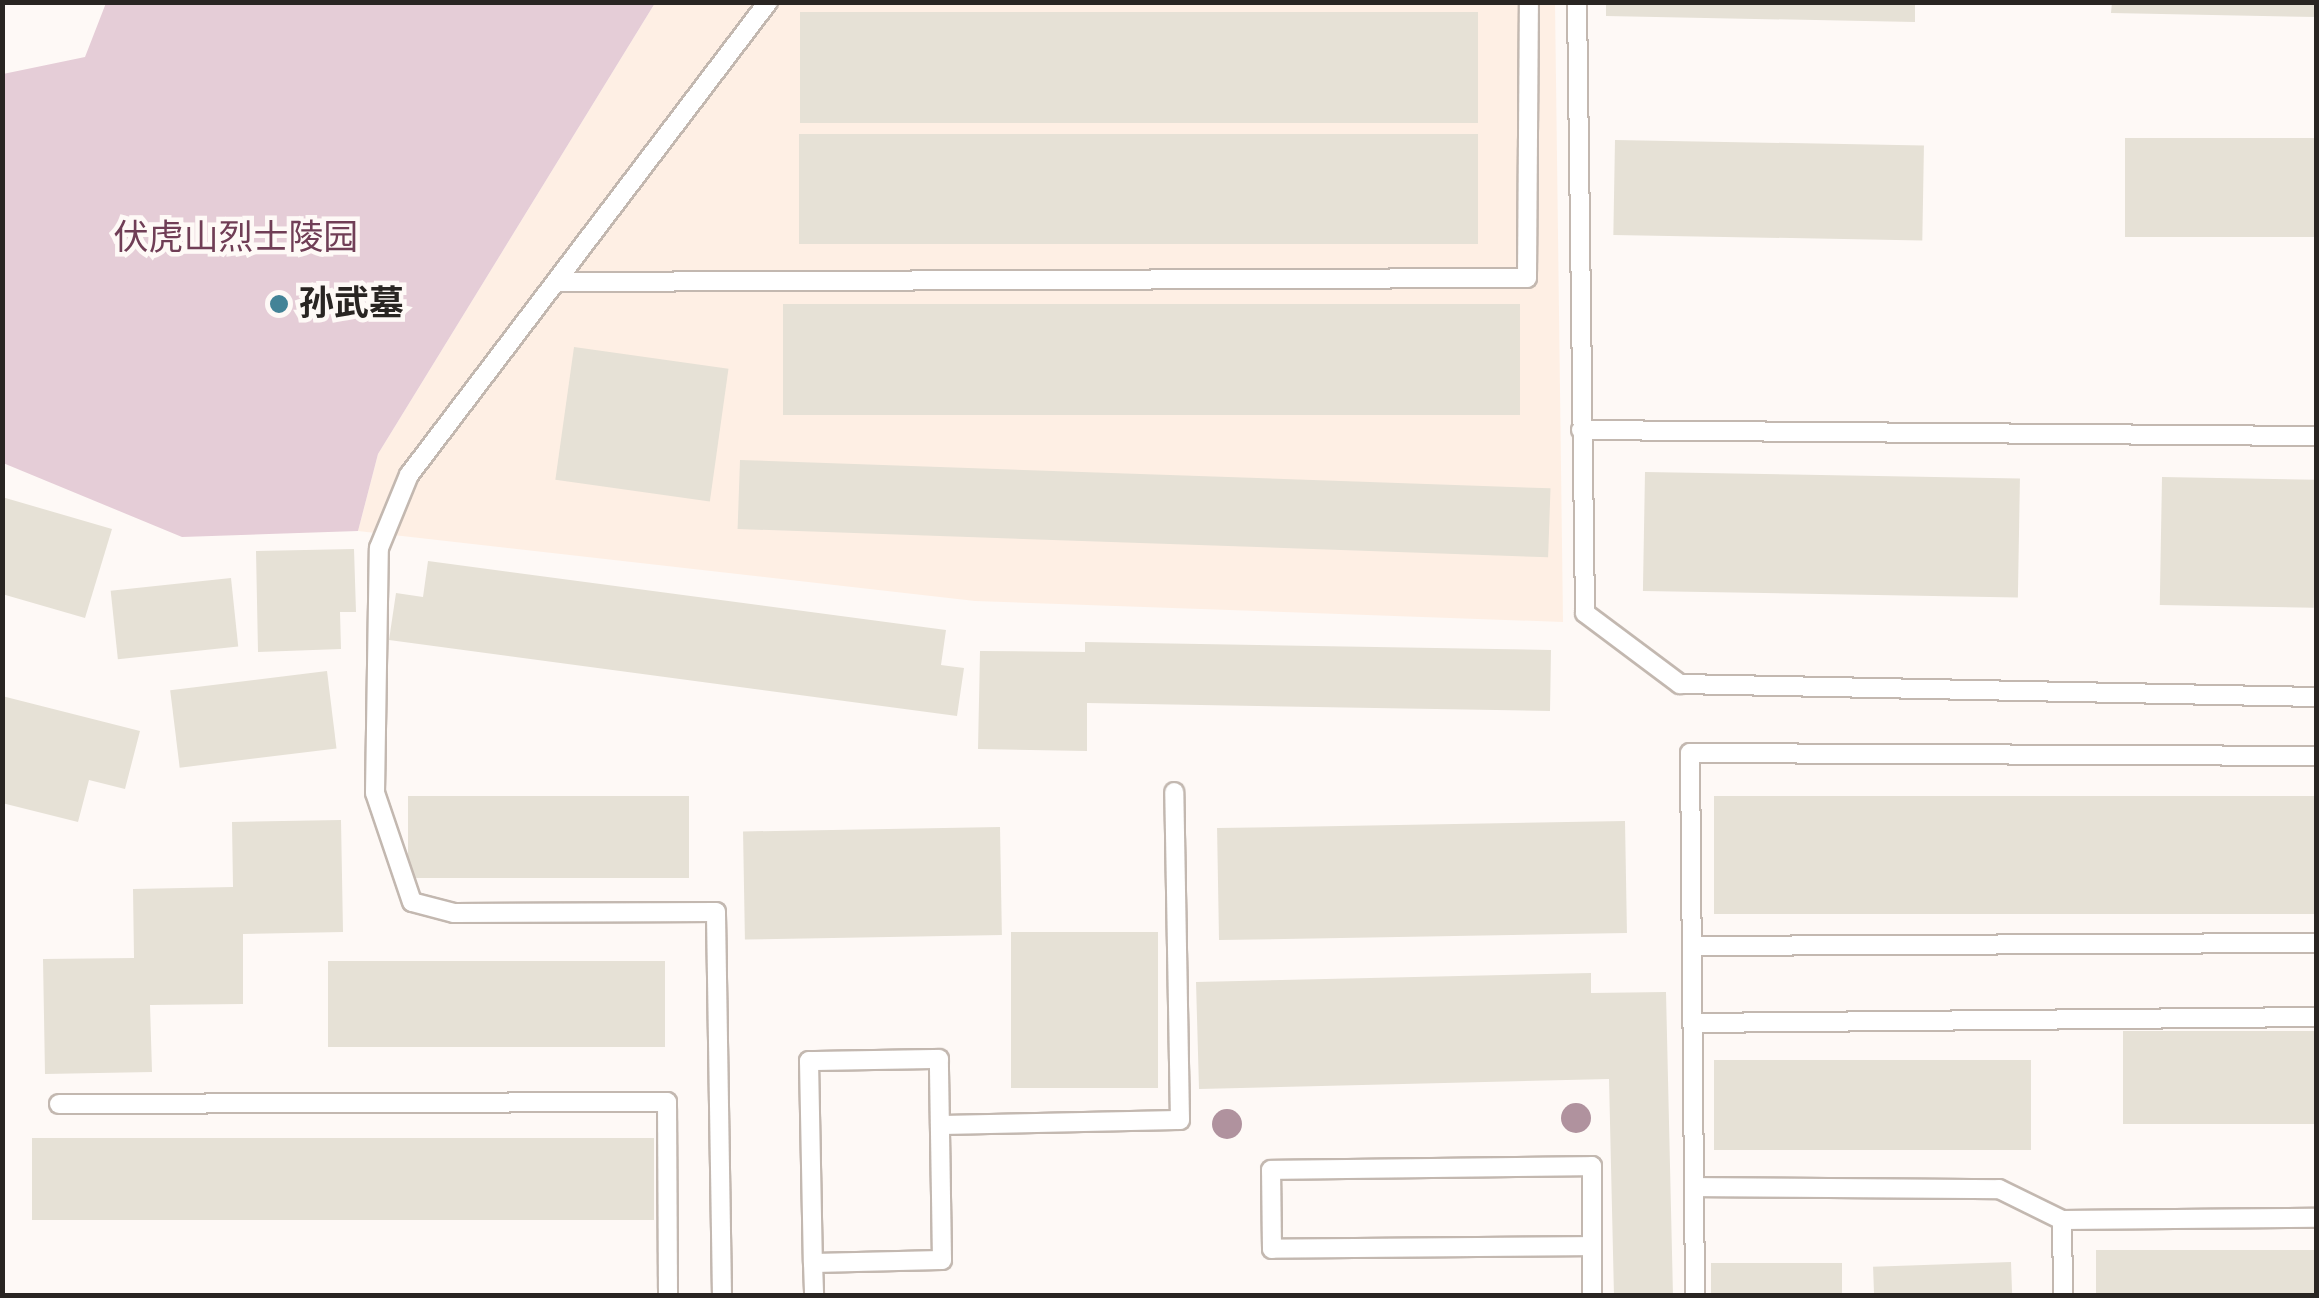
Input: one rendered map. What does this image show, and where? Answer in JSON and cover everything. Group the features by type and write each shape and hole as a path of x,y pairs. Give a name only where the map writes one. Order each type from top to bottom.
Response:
{"lane":[{"path":"722,1296 716,912 428,911 400,885 375,793 379,548 392,499 768,2"},
{"path":"556,282 1527,278 1529,2"},
{"path":"1578,2 1585,614 1680,684 2316,697"},
{"path":"1581,430 2316,436"},
{"path":"1695,1296 1690,753 2316,756"},
{"path":"940,1125 1180,1120 1174,792"},
{"path":"1692,946 2316,943"},
{"path":"1693,1023 2316,1017"},
{"path":"813,1262 942,1260 939,1059 809,1061 813,1262 814,1296"},
{"path":"59,1104 667,1102 668,1296"},
{"path":"1592,1246 1272,1249 1272,1170 1592,1166 1592,1246 1592,1296"},
{"path":"1694,1187 1999,1188 2062,1220 2316,1218"},
{"path":"2062,1220 2063,1296"}],"shaded area":[{"path":"655,3 1555,3 1563,622 975,601 358,531 378,454"}],"green space":[{"name":"伏虎山烈士陵园","path":"106,3 655,3 378,454 358,531 182,537 3,463 3,74 85,57"}],"building":[{"path":"1606,2 1915,2 1915,22 1606,16"},
{"path":"2112,2 2316,2 2316,17 2111,13"},
{"path":"800,12 1478,12 1478,123 800,123"},
{"path":"799,134 1478,134 1478,244 799,244"},
{"path":"2125,138 2316,138 2316,237 2125,237"},
{"path":"1615,140 1924,145 1922,240 1613,235"},
{"path":"783,304 1520,304 1520,415 783,415"},
{"path":"574,347 728,369 710,501 555,480"},
{"path":"740,460 1551,488 1548,557 738,529"},
{"path":"1645,472 2020,479 2018,598 1643,591"},
{"path":"2162,477 2316,480 2314,608 2160,605"},
{"path":"2,497 112,529 85,618 2,594"},
{"path":"354,549 356,612 340,612 341,649 258,652 256,551"},
{"path":"428,561 946,630 941,665 964,668 957,716 389,640 396,593 423,597"},
{"path":"231,578 238,647 118,659 111,591"},
{"path":"1085,642 1551,650 1550,711 1087,703 1087,751 978,749 980,651 1085,652"},
{"path":"327,671 337,748 180,768 170,690"},
{"path":"2,696 140,731 125,789 89,780 78,822 2,803"},
{"path":"408,796 689,796 689,878 408,878"},
{"path":"1714,796 2316,796 2316,914 1714,914"},
{"path":"341,820 343,932 243,934 243,1004 150,1005 152,1072 45,1074 43,959 134,958 133,889 233,887 232,822"},
{"path":"1625,821 1627,933 1219,940 1217,828"},
{"path":"1000,827 1002,935 745,939 743,831"},
{"path":"1011,932 1158,932 1158,1088 1011,1088"},
{"path":"328,961 665,961 665,1047 328,1047"},
{"path":"1591,973 1591,993 1666,992 1673,1296 1614,1296 1609,1079 1199,1089 1196,982"},
{"path":"2123,1031 2316,1031 2316,1124 2123,1124"},
{"path":"1714,1060 2031,1060 2031,1150 1714,1150"},
{"path":"32,1138 654,1138 654,1220 32,1220"},
{"path":"2096,1250 2316,1250 2316,1296 2096,1296"},
{"path":"2011,1262 2012,1296 1874,1296 1873,1267"},
{"path":"1711,1263 1842,1263 1842,1296 1711,1296"}],"place":[{"name":"孙武墓","path":"279,304"}]}
